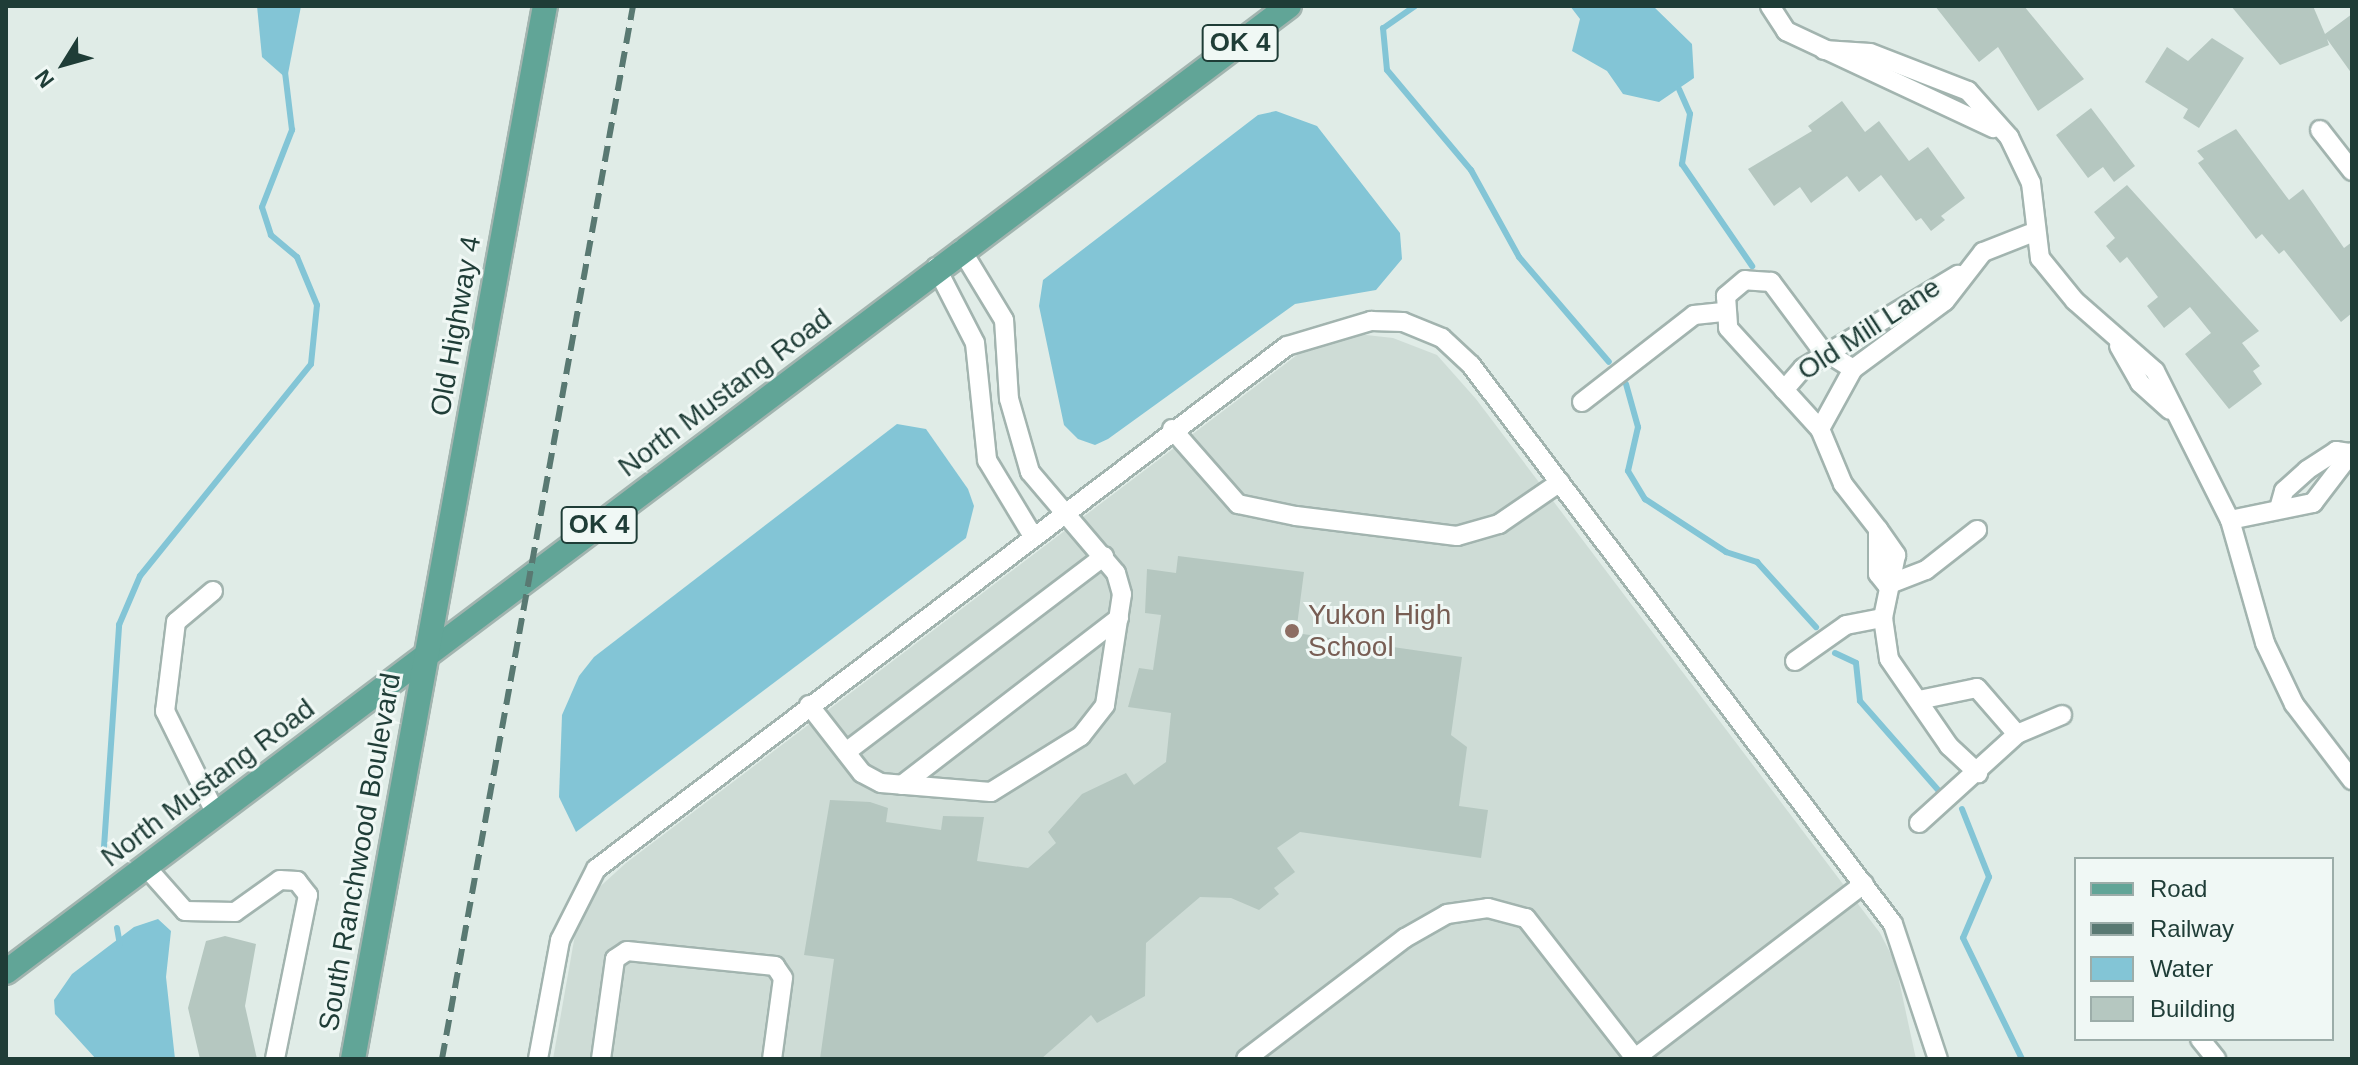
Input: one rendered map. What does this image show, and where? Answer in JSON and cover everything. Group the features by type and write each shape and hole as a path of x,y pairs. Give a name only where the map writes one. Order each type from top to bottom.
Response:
{"main road":[{"name":"Old Highway 4","path":"426,656 545,6"},
{"name":"North Mustang Road","path":"6,972 936,267 1289,6"},
{"name":"South Ranchwood Boulevard","path":"353,1059 426,656"}],"street":[{"path":"1770,6 1786,31 1824,50 1870,53 1911,78 1968,91 2009,137 2031,183 2034,232 2040,258 2109,330 2155,371 2230,520 2265,643 2294,704 2352,780"},
{"path":"2320,130 2352,171"},
{"name":"Old Mill Lane","path":"1784,390 1803,368 1830,356 1958,275 1990,247 2034,232"},
{"path":"809,705 862,773 902,785 991,792 1081,736 1105,705 1122,594 1104,556 1058,513 1016,437 1004,320 961,249"},
{"path":"936,267 975,343 987,460 1031,533"},
{"name":"Old Mill Lane","path":"1820,429 1853,369 1945,301 1958,275"},
{"path":"1723,312 1739,283 1771,282 1830,356 1853,369"},
{"path":"1723,312 1758,367 1820,429 1843,484 1896,555 1887,585 1883,618 1889,659 1978,773"},
{"path":"1582,402 1694,315 1723,312"},
{"path":"538,1059 560,940 596,869 1031,533 1172,429 1313,332 1403,322 1442,338 1471,365 1864,884 1903,942 1919,1017 1938,1059"},
{"path":"1172,429 1238,504 1296,516 1470,534 1499,524 1560,482"},
{"path":"2230,520 2280,505 2313,503 2351,453 2336,451 2307,470 2284,491 2280,505"},
{"path":"1887,585 1926,570 1977,530"},
{"path":"846,752 1104,556"},
{"path":"213,591 176,622 165,711 216,814"},
{"path":"902,785 1119,618"},
{"path":"1795,661 1834,630 1883,618"},
{"path":"1919,700 1977,688 2017,734"},
{"path":"1919,823 1978,773 2017,734 2062,715"},
{"path":"146,867 185,911 235,912 280,880 297,881 308,895 275,1059"},
{"path":"1246,1059 1405,938 1447,914 1488,908 1526,918 1634,1059 1864,884"},
{"path":"601,1059 615,959 627,951 775,966 783,978 772,1059"},
{"path":"2202,1041 2216,1059"}],"shaded area":[{"name":"Yukon High School","path":"1348,333 1393,338 1437,355 1476,399 1880,933 1895,962 1916,1059 553,1059 576,929 594,892 626,863 1301,352"}],"water":[{"path":"257,6 301,6 287,79 262,57"},
{"path":"1570,6 1653,6 1692,44 1694,78 1659,102 1623,94 1607,71 1572,51 1580,19"},
{"path":"1276,111 1317,126 1400,233 1402,259 1376,290 1295,304 1108,439 1095,445 1078,439 1064,425 1039,306 1043,280 1258,115"},
{"path":"897,424 926,429 968,489 974,506 966,538 576,832 559,797 562,715 579,676 594,657"},
{"path":"158,919 171,931 166,977 175,1059 96,1059 55,1014 54,1000 72,974 134,927"}],"building":[{"path":"1935,6 2024,6 2084,79 2038,111 1998,47 1979,62"},
{"path":"2231,6 2313,6 2325,34 2352,14 2352,74 2327,39 2329,45 2280,65"},
{"path":"2212,38 2244,58 2199,128 2183,118 2188,109 2145,82 2167,47 2188,61"},
{"path":"1842,101 1865,132 1879,121 1909,161 1928,147 1965,198 1941,216 1945,220 1931,231 1921,218 1916,221 1881,175 1859,192 1847,176 1811,203 1800,187 1774,206 1748,169 1812,131 1808,126"},
{"path":"2091,108 2135,166 2114,182 2103,167 2088,178 2056,135"},
{"path":"2236,129 2289,200 2303,189 2344,248 2352,242 2352,313 2341,322 2284,250 2279,254 2262,234 2256,239 2198,163 2204,159 2197,151"},
{"path":"2127,185 2259,331 2242,343 2260,366 2253,371 2262,384 2229,409 2185,354 2211,333 2190,307 2164,328 2147,306 2158,297 2127,257 2120,263 2106,246 2115,238 2094,212"},
{"path":"1178,556 1304,572 1296,633 1462,657 1451,735 1467,747 1459,806 1488,810 1481,858 1300,832 1277,848 1295,872 1274,888 1279,894 1259,910 1231,898 1200,897 1146,943 1145,996 1097,1023 1091,1015 1041,1059 820,1059 834,959 804,955 830,800 870,802 888,808 886,822 941,830 943,816 984,817 977,861 1028,868 1056,843 1048,832 1082,794 1126,773 1134,785 1166,762 1171,713 1128,707 1139,668 1153,670 1161,615 1145,613 1147,569 1176,573"},
{"path":"225,936 256,944 245,1006 257,1059 200,1059 188,1008 206,941"}],"waterway":[{"path":"1415,6 1383,28 1387,70 1471,170 1519,257 1609,362"},
{"path":"104,847 119,625 140,576 311,364 317,305 297,257 271,235 262,207 292,130 285,72"},
{"path":"1679,89 1690,114 1682,164 1752,266"},
{"path":"1626,384 1638,427 1628,471 1645,499 1726,552 1757,562 1816,627"},
{"path":"1835,653 1856,663 1860,701 1939,791"},
{"path":"1962,809 1989,877 1963,938 2022,1059"},
{"path":"117,928 120,945"}],"railway":[{"path":"442,1059 633,6"}],"place":[{"name":"Yukon High School","path":"1292,631"}]}
